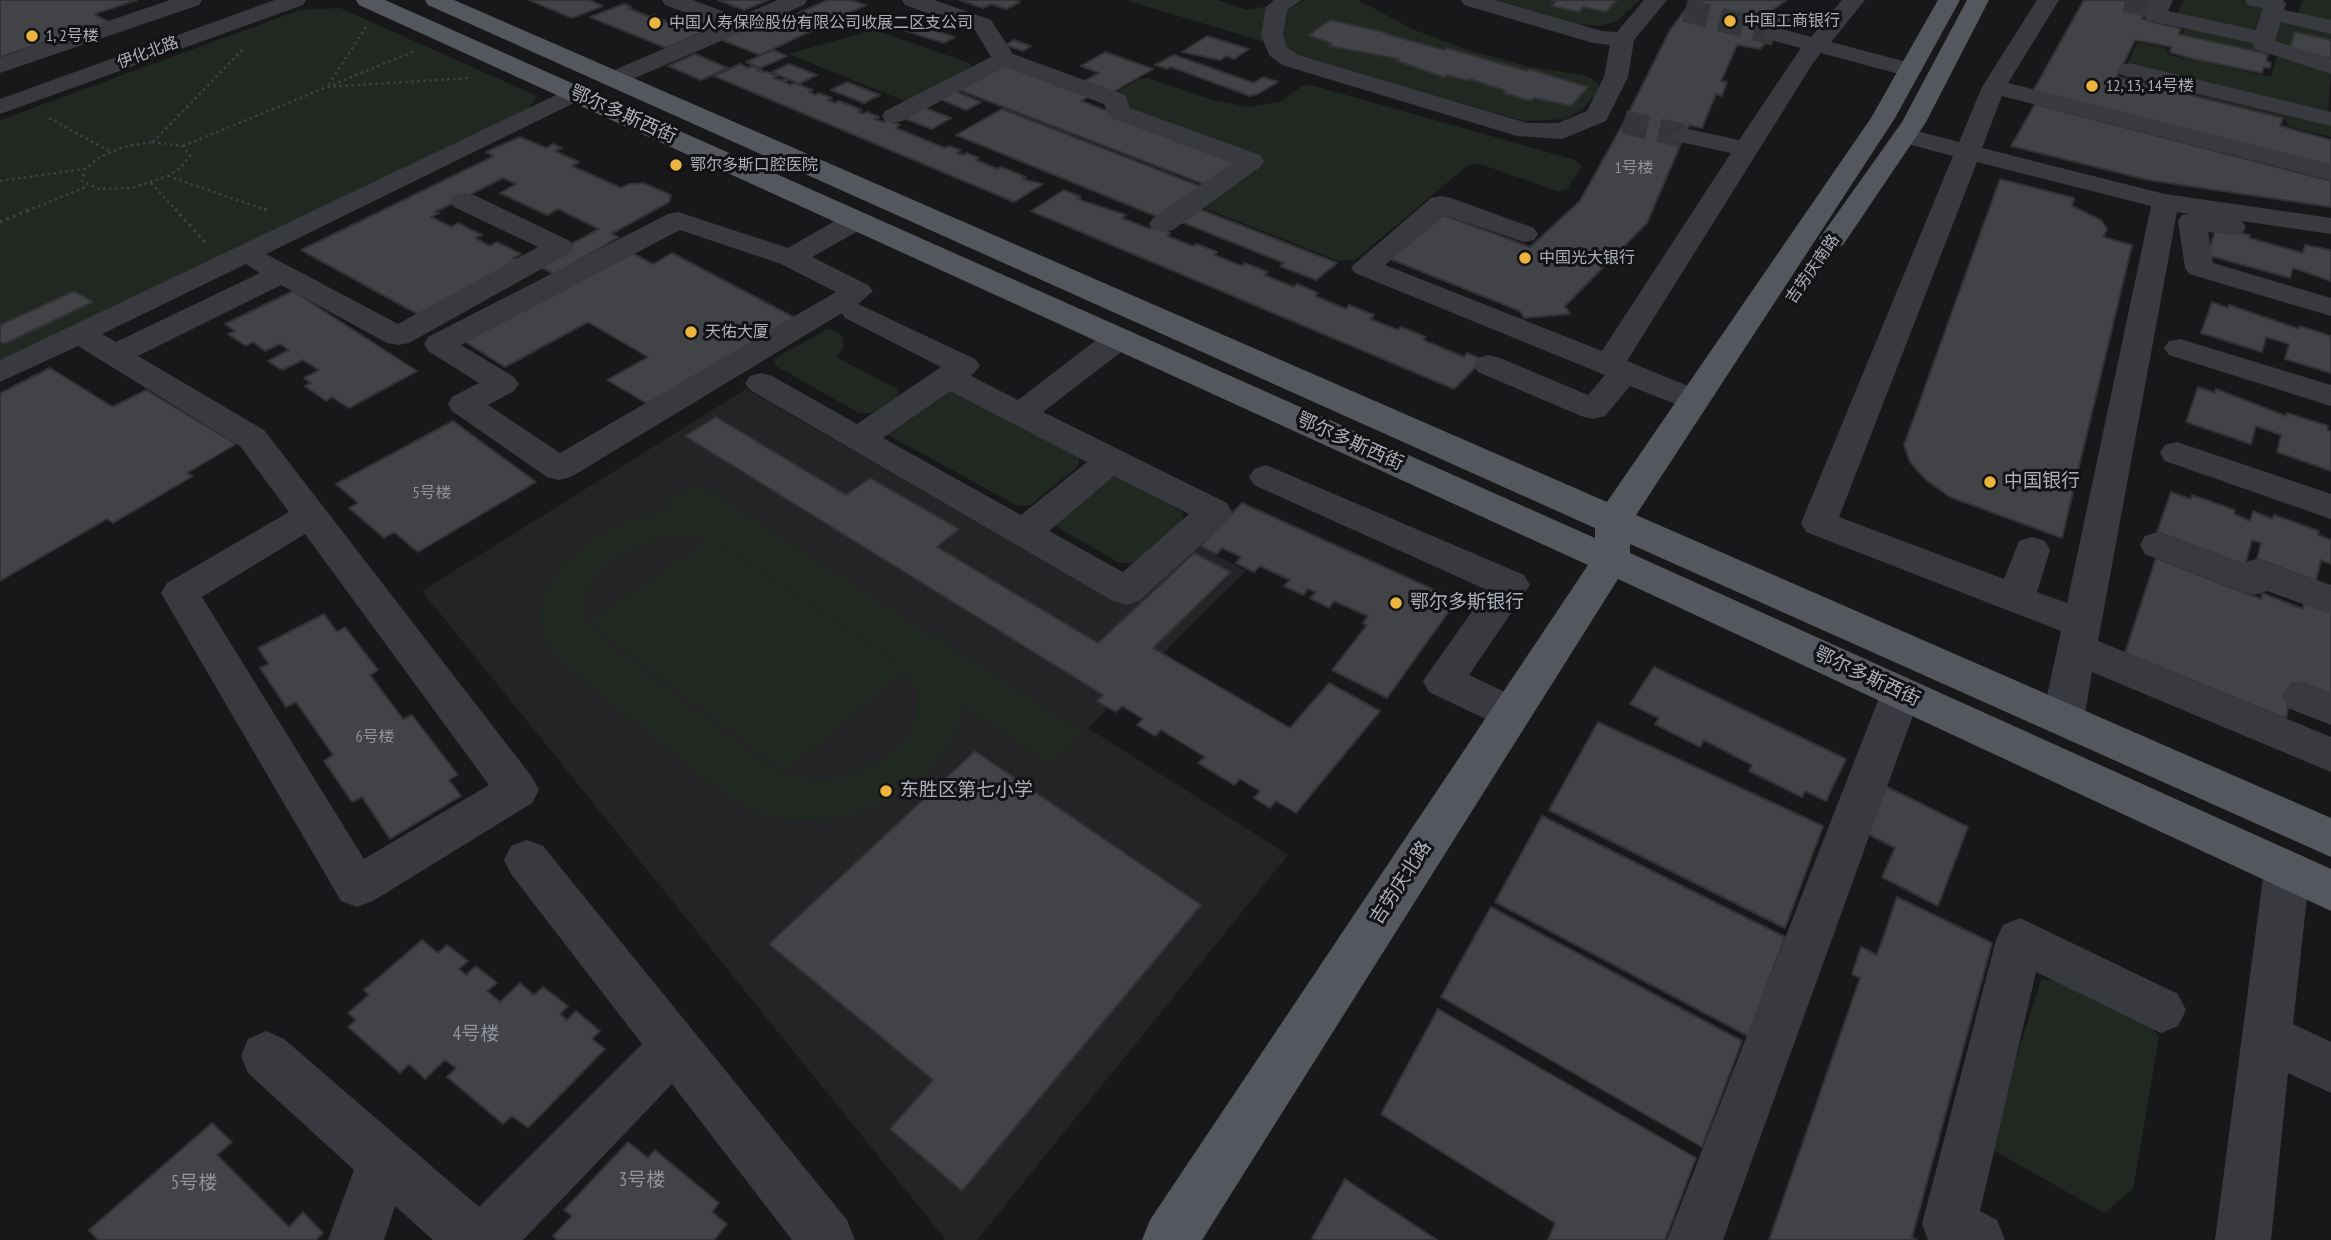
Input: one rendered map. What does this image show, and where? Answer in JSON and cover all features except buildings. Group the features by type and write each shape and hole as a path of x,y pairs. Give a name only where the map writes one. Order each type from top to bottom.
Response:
{"main road":[{"name":"鄂尔多斯西街","path":"436,0 1619,536 1901,693 2331,891"},
{"name":"吉劳庆南路","path":"1619,536 1694,400 1885,115 1949,0"},
{"name":"吉劳庆南路","path":"1619,536 1905,136 1978,0"},
{"name":"鄂尔多斯西街","path":"373,3 1119,338 1619,536 2063,719 2331,838"},
{"name":"吉劳庆北路","path":"1170,1240 1511,713 1619,536"}],"street":[{"path":"0,65 191,0"},
{"name":"伊化北路","path":"6,99 254,0"},
{"path":"673,0 738,25"},
{"path":"613,79 796,0"},
{"path":"912,0 983,25 1004,59 1116,100 1118,112 1251,161 1163,224"},
{"path":"1291,0 1277,7 1272,35 1277,50 1290,60 1525,131 1562,131 1597,116 1624,122"},
{"path":"1472,0 1601,38 1623,39"},
{"path":"1489,365 1593,409 1746,149 1803,60 1854,0"},
{"path":"2048,0 1994,87 1819,523 2016,599 2080,637 2331,755"},
{"name":"伊化北路","path":"6,99 292,1"},
{"path":"1597,116 1616,77 1623,39 1661,3"},
{"path":"2156,4 2155,15 2264,39"},
{"path":"2331,27 2264,7 2263,44 2331,67"},
{"path":"1775,34 1910,70"},
{"path":"894,116 1004,59"},
{"path":"2129,70 2331,120"},
{"path":"1994,87 2331,172"},
{"path":"1,370 575,93"},
{"path":"1684,136 1746,149"},
{"path":"1905,136 2165,202 2331,226"},
{"path":"234,259 282,273 398,336 560,247 464,201"},
{"path":"2063,719 2165,202"},
{"path":"1524,234 1441,204 1364,267 1694,400"},
{"path":"791,258 858,292 559,469 464,404 503,384 439,344 678,220 791,258 857,220"},
{"path":"2331,242 2192,221 2199,268 2331,307"},
{"path":"115,355 282,273"},
{"path":"856,312 964,366 858,439"},
{"path":"80,334 252,438 310,515 517,790 356,887 180,593 310,515"},
{"path":"1020,414 1119,338"},
{"path":"2180,348 2331,396"},
{"path":"761,383 1126,591 1214,512 948,377"},
{"path":"2177,453 2331,507"},
{"path":"1023,533 1111,460"},
{"path":"1266,477 1511,586 1443,681 1511,713"},
{"path":"2158,545 2254,581 2256,572 2331,600"},
{"path":"2016,599 2032,550"},
{"path":"1695,1240 1901,693"},
{"path":"527,860 827,1240"},
{"path":"2243,1240 2287,870"},
{"path":"1977,1240 1949,1224 2020,940 2161,1010"},
{"path":"2267,1037 2331,1068"},
{"path":"485,1240 674,1046"},
{"path":"266,1056 475,1240"},
{"path":"356,1240 384,1161"}],"path":[{"path":"152,142 292,1"},
{"path":"327,87 373,3"},
{"path":"0,181 85,169 111,152 152,142 183,146 450,37"},
{"path":"327,87 531,74"},
{"path":"6,99 111,152"},
{"path":"0,222 88,186 114,190 151,183 168,176 179,169 190,156 183,146"},
{"path":"85,169 82,181 88,186"},
{"path":"168,176 307,224"},
{"path":"151,183 234,259"}],"shaded area":[{"path":"1125,0 1217,0 1247,10 1268,6 1269,41 1262,41"},
{"path":"1305,0 1358,0 1412,29 1465,49 1526,66 1587,76 1597,82 1600,91 1581,110 1566,119 1524,121 1302,58 1283,42 1281,28 1286,11"},
{"path":"1496,0 1640,0 1617,21 1601,26 1578,24"},
{"path":"2184,0 2243,0 2265,9 2258,29 2252,32 2182,16 2178,12"},
{"path":"2303,0 2331,0 2331,26 2298,14"},
{"path":"340,8 537,96 529,109 0,363 0,120 300,10"},
{"path":"2282,20 2331,30 2331,65 2274,44"},
{"path":"2186,26 2240,38 2331,71 2328,113 2128,63 2137,43 2143,43 2164,48 2169,55 2271,77 2277,56 2186,35 2183,33"},
{"path":"874,30 972,64 970,70 905,101 788,54"},
{"path":"2124,74 2331,123 2331,137 2290,127 2284,117 2126,78"},
{"path":"1148,78 1212,100 1249,107 1280,102 1302,86 1311,85 1575,160 1582,166 1567,189 1558,191 1477,163 1468,165 1355,260 1339,261 1204,208 1203,203 1260,163 1128,111 1117,92 1140,79"},
{"path":"828,329 836,331 844,339 843,349 836,357 897,389 898,396 875,413 859,413 776,366 774,359"},
{"name":"东胜区第七小学","path":"746,389 1119,603 1188,540 1246,571 1088,728 1288,855 977,1240 946,1240 422,591"},
{"path":"950,391 1079,456 1079,465 1031,505 1018,506 888,435 888,428 938,392"},
{"path":"1117,477 1183,512 1182,522 1137,563 1120,563 1057,527 1056,519 1106,478"},
{"path":"696,483 1083,733 1051,764 962,705 962,712 949,746 923,778 885,803 842,817 796,821 755,812 722,792 561,662 544,640 540,614 548,587 566,561 594,538 628,521 671,510 663,504","holes":["687,536 710,539 589,623 784,772 906,670 917,692 917,714 908,735 890,754 867,769 840,778 812,780 786,775 765,764 600,637 588,623 585,606 588,588 600,571 618,556 639,545 663,538","715,542 727,547 894,659 904,669"]},
{"path":"2065,979 2146,1019 2159,1037 2133,1189 2104,1213 1988,1147 2041,980"}],"tunnel":[{"path":"2125,0 2149,5"},
{"path":"1685,10 1775,34"},
{"path":"1624,122 1684,136"}],"place":[{"name":"中国工商银行","path":"1730,21"},
{"name":"中国人寿保险股份有限公司收展二区支公司","path":"655,23"},
{"name":"1, 2号楼","path":"32,36"},
{"name":"12, 13, 14号楼","path":"2092,86"},
{"name":"鄂尔多斯口腔医院","path":"676,165"},
{"name":"中国光大银行","path":"1525,258"},
{"name":"天佑大厦","path":"691,332"},
{"name":"中国银行","path":"1990,482"},
{"name":"鄂尔多斯银行","path":"1396,603"},
{"name":"东胜区第七小学","path":"886,791"}]}
